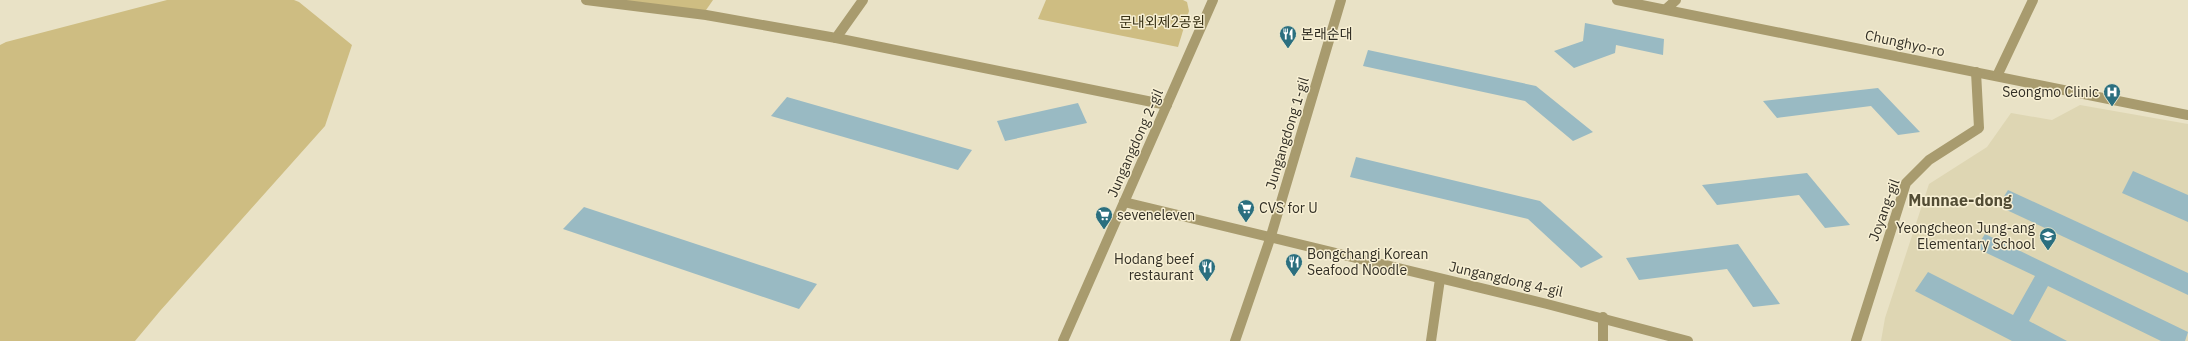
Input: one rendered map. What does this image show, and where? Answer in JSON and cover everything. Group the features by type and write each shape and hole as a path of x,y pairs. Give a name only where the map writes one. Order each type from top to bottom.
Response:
{"street":[{"path":"586,0 706,15 836,38 1167,105"},
{"path":"836,38 863,0"},
{"name":"Jungangdong 2-gil","path":"1063,341 1213,0"},
{"name":"Jungangdong 1-gil","path":"1235,341 1270,239 1341,0"},
{"name":"Chunghyo-ro","path":"1617,0 2188,115"},
{"path":"1666,9 1676,0"},
{"path":"1997,76 2033,0"},
{"name":"Joyang-gil","path":"1856,341 1906,183 1929,160 1979,128 1976,72"},
{"name":"Jungangdong 4-gil","path":"1124,202 1270,239 1603,317 1688,341"},
{"path":"1431,341 1440,279"},
{"path":"1603,317 1603,341"}],"shaded area":[{"name":"Yeongcheon Jung-ang Elementary School","path":"2080,105 2188,124 2188,341 1881,341 1885,318 1929,184 1987,147 2011,113 2052,120"}],"green space":[{"path":"167,0 294,0 299,2 352,45 325,126 135,341 0,341 0,45 6,42"},
{"path":"610,0 713,0 704,13"},
{"name":"문내외제2공원","path":"1046,0 1183,0 1187,2 1189,11 1178,47 1038,19"}],"building":[{"path":"1585,23 1664,39 1663,55 1616,45 1615,53 1574,68 1554,51 1583,41"},
{"path":"1368,50 1536,86 1593,132 1573,141 1525,101 1363,66"},
{"path":"1878,88 1920,132 1898,135 1871,106 1777,118 1763,101"},
{"path":"787,97 972,150 958,170 771,116"},
{"path":"1078,103 1087,123 1005,141 997,121"},
{"path":"1356,157 1540,201 1603,257 1581,268 1528,219 1350,177"},
{"path":"2133,171 2188,195 2188,222 2122,193"},
{"path":"1807,173 1850,225 1825,228 1799,195 1717,205 1702,185"},
{"path":"2008,190 2188,273 2188,295 1998,206"},
{"path":"584,207 817,284 799,309 563,229"},
{"path":"1985,234 2188,332 2185,341 2161,341 2048,286 2029,321 2067,341 2012,341 1915,291 1928,272 2013,315 2035,276 1976,248"},
{"path":"1738,244 1780,304 1753,307 1727,269 1639,280 1626,258"}],"place":[{"name":"본래순대","path":"1288,49"},
{"name":"Seongmo Clinic","path":"2112,107"},
{"name":"CVS for U","path":"1246,223"},
{"name":"seveneleven","path":"1104,230"},
{"name":"Yeongcheon Jung-ang Elementary School","path":"2048,251"},
{"name":"Bongchangi Korean Seafood Noodle","path":"1294,277"},
{"name":"Hodang beef restaurant","path":"1207,282"}],"district":[{"name":"Munnae-dong","path":"1960,200"}]}
